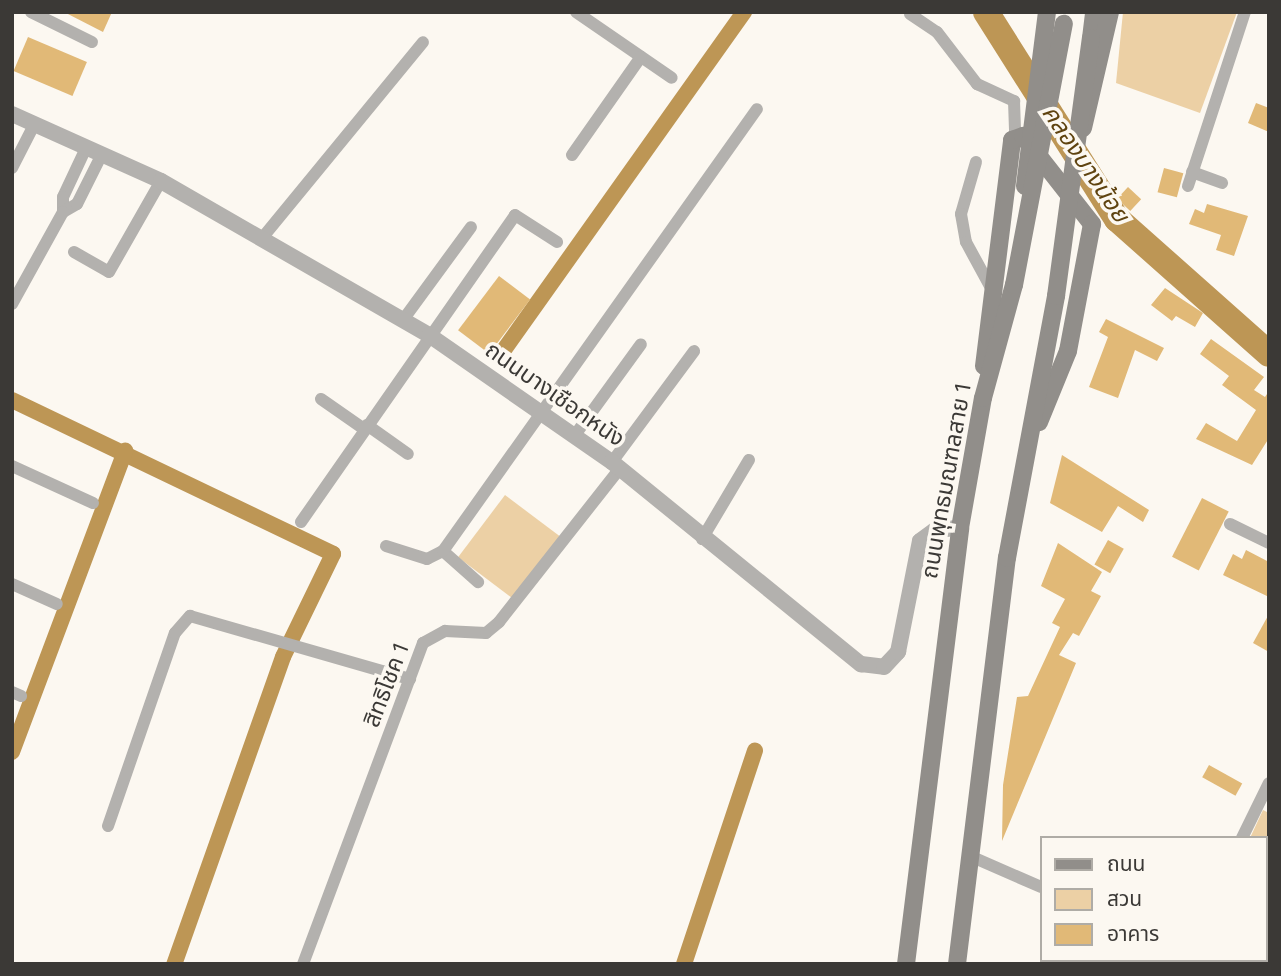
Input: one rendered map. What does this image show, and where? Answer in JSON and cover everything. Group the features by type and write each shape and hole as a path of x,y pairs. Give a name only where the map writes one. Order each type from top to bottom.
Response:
{"main road":[{"path":"1024,232 1026,164 1047,12"},
{"path":"957,964 1007,558 1056,296 1094,12"},
{"path":"1079,139 1103,59 1110,12"},
{"name":"ถนนพุทธมณฑลสาย 1","path":"906,964 960,528 983,398 1014,285 1065,18"},
{"path":"983,398 991,288 1015,137 1026,137 1091,218 1092,229 1068,351 1027,449"}],"street":[{"path":"31,12 92,42"},
{"path":"576,12 672,78"},
{"path":"1188,186 1245,12"},
{"path":"910,14 937,32 977,84 1014,100 1015,137"},
{"path":"263,237 423,42"},
{"path":"572,155 641,57"},
{"path":"386,546 427,559 443,551 545,412 757,109"},
{"name":"ถนนบางเชือกหนัง","path":"12,114 161,181 263,237 429,335 545,412 616,465 702,539 861,664 875,669 892,662 898,652 920,541 935,530 960,528"},
{"path":"12,168 34,125"},
{"path":"12,304 63,212 63,197 86,148"},
{"path":"63,212 77,204 102,154"},
{"path":"976,162 961,214 966,242 991,288"},
{"path":"1192,172 1222,183"},
{"path":"74,252 109,272 161,181"},
{"path":"301,522 515,215 557,242"},
{"path":"403,320 471,228"},
{"path":"575,435 640,344"},
{"path":"616,465 694,351"},
{"path":"321,399 408,454"},
{"path":"702,539 748,460"},
{"name":"สิทธิโชค 1","path":"303,964 410,679 431,635 486,633 499,622 616,465"},
{"path":"12,466 93,503"},
{"path":"1230,524 1269,543"},
{"path":"443,551 478,582"},
{"path":"12,584 57,604"},
{"path":"108,826 175,633 190,616 201,615 410,679"},
{"path":"1243,836 1269,783"},
{"path":"970,856 1040,887"}],"green space":[{"path":"1123,12 1237,12 1200,113 1116,83"},
{"path":"505,495 563,538 516,601 458,557"},
{"path":"1263,810 1269,813 1267,882 1267,836 1251,836"}],"building":[{"path":"64,12 112,12 103,32"},
{"path":"28,37 87,62 72,96 14,71"},
{"path":"1256,103 1269,108 1269,132 1248,123"},
{"path":"1164,168 1183,173 1177,197 1158,192"},
{"path":"1128,187 1141,199 1130,211 1117,199"},
{"path":"1207,204 1248,216 1234,256 1216,250 1221,235 1189,224 1195,209 1204,213"},
{"path":"499,276 530,299 489,354 458,330"},
{"path":"1165,288 1203,313 1195,327 1176,316 1172,321 1151,305"},
{"path":"1106,319 1164,348 1157,361 1135,350 1118,398 1089,387 1108,337 1099,332"},
{"path":"1211,339 1264,377 1254,390 1265,397 1269,391 1269,438 1252,465 1196,439 1206,423 1237,441 1256,410 1222,385 1229,376 1200,354"},
{"path":"1062,455 1149,510 1143,522 1118,506 1102,532 1050,503"},
{"path":"1202,498 1229,512 1199,570 1172,557"},
{"path":"1108,540 1124,549 1110,573 1094,564"},
{"path":"1058,543 1102,572 1091,591 1101,596 1079,636 1073,633 1059,655 1076,663 1002,841 1003,785 1017,697 1028,696 1060,627 1052,623 1065,599 1041,586"},
{"path":"1246,550 1269,562 1269,597 1223,575 1233,554 1242,559"},
{"path":"1269,614 1269,652 1253,643"},
{"path":"1209,765 1242,783 1235,796 1202,777"}],"waterway":[{"path":"501,354 744,12"},
{"name":"คลองบางน้อย","path":"986,12 1117,219 1269,354"},
{"path":"12,400 333,554 283,657 174,964"},
{"path":"12,752 125,451"},
{"path":"684,964 755,750"}]}
